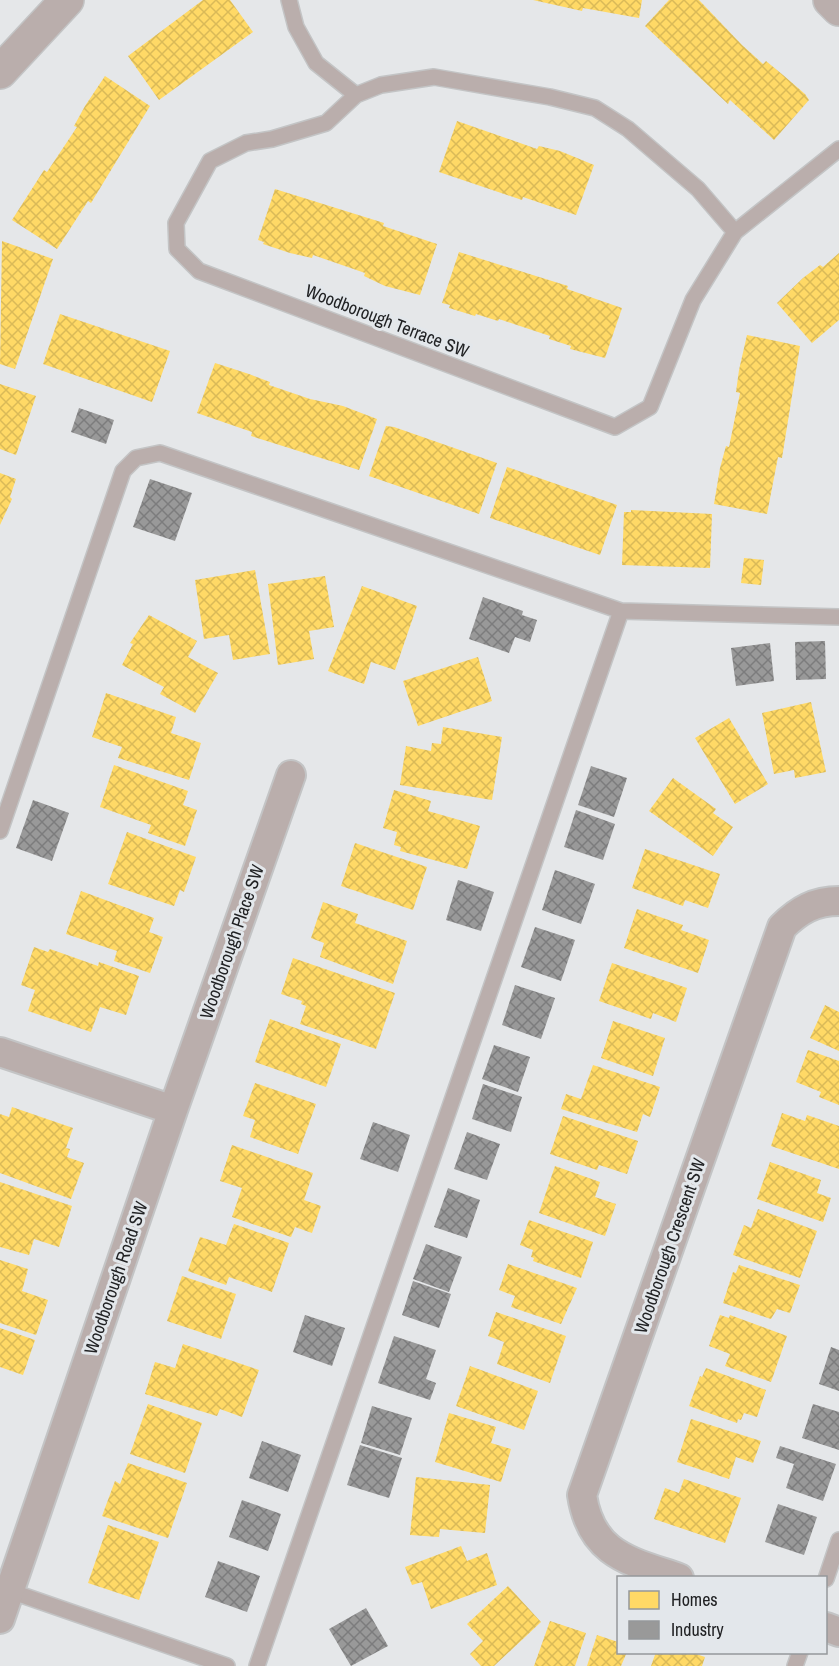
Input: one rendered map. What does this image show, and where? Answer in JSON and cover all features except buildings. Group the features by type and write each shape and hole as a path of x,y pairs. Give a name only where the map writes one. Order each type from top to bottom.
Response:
{"street":[{"path":"0,72 67,0"},
{"path":"830,0 839,9"},
{"name":"Woodborough Place SW","path":"173,1110 291,775"},
{"name":"Woodborough Crescent SW","path":"673,1576 620,1557 607,1548 589,1524 582,1496 782,927 794,915 810,905 839,901"},
{"path":"0,1052 173,1110"},
{"name":"Woodborough Road SW","path":"0,1619 173,1110"}],"lane":[{"path":"289,0 296,27 316,63 356,95"},
{"name":"Woodborough Terrace SW","path":"735,232 699,189 628,129 595,108 550,97 434,77 381,85 356,95 326,123 272,140 246,143 210,161 176,223 177,249 199,271 615,427 650,407 693,300 735,232 839,149"},
{"path":"0,831 123,471 136,458 160,453 621,611 839,617"},
{"path":"258,1666 621,611"},
{"path":"826,1576 839,1540"},
{"path":"10,1592 226,1666"}]}
